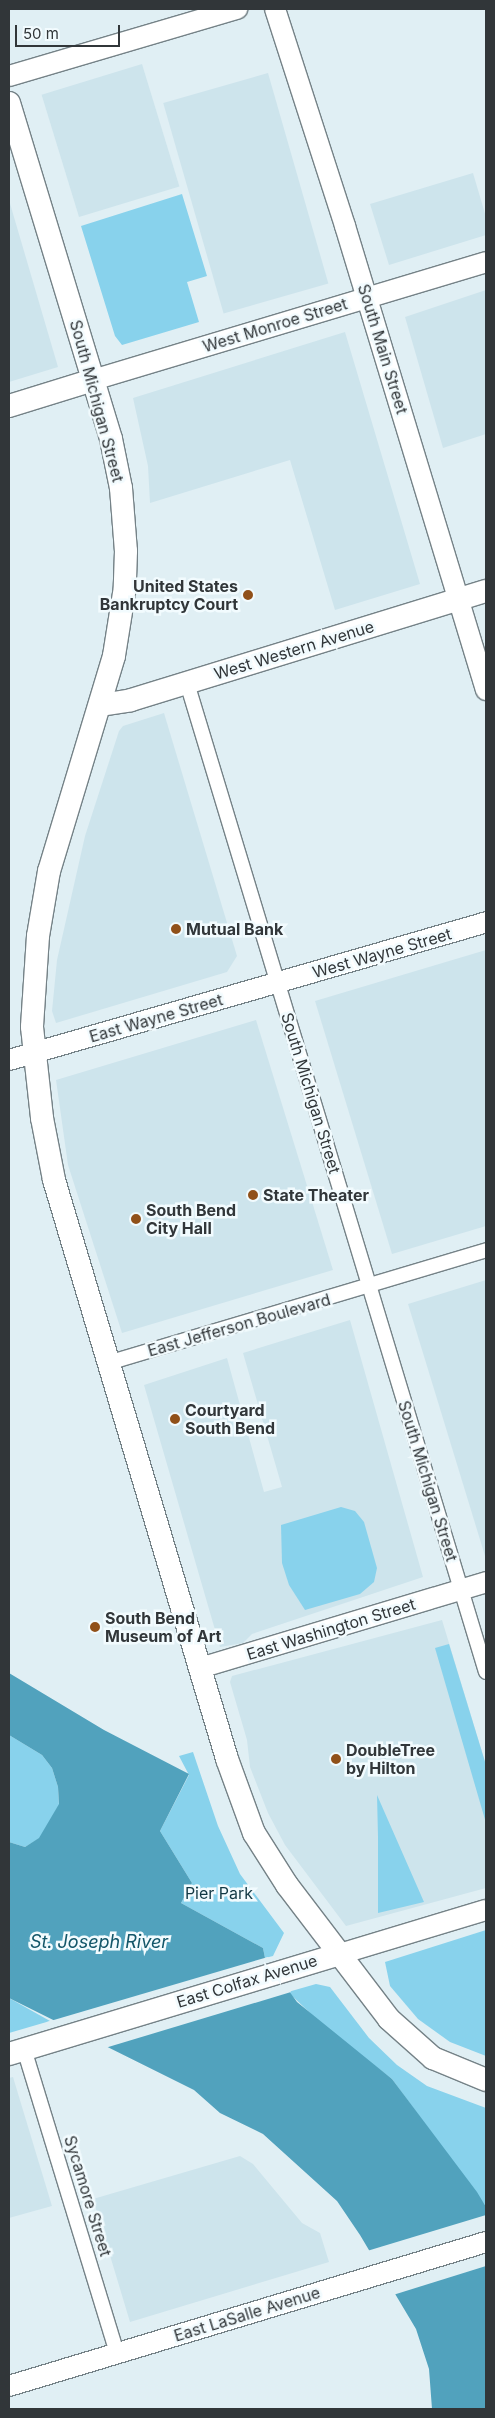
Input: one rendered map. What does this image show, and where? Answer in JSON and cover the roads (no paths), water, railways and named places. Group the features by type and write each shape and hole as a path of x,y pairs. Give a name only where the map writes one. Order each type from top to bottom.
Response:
{"main road":[{"name":"South Michigan Street","path":"9,103 116,459 126,551 125,587 114,656 101,706 49,871 35,964 32,1003 34,1052 42,1118 54,1180 227,1759 254,1833 287,1885 389,2019 421,2048 449,2067 486,2080"},
{"path":"9,406 93,380"},
{"name":"West Western Avenue","path":"101,706 186,683 486,590"},
{"name":"East Colfax Avenue","path":"16,2052 340,1954"}],"street":[{"path":"9,76 237,9"},
{"name":"South Main Street","path":"275,9 367,298 460,599 486,690"},
{"name":"West Monroe Street","path":"93,380 486,262"},
{"name":"South Michigan Street","path":"186,683 486,1672"},
{"name":"West Wayne Street","path":"277,984 486,922"},
{"name":"East Wayne Street","path":"34,1052 277,984"},
{"path":"9,1060 34,1052"},
{"name":"East Jefferson Boulevard","path":"108,1363 486,1250"},
{"name":"East Washington Street","path":"200,1668 486,1582"},
{"name":"East Colfax Avenue","path":"340,1954 486,1910"},
{"name":"Sycamore Street","path":"16,2052 117,2353"},
{"name":"East LaSalle Avenue","path":"9,2386 486,2242"}],"water":[{"name":"St. Joseph River","path":"9,1673 104,1730 189,1774 160,1831 192,1883 181,1903 263,1948 265,1958 297,2002 392,2079 477,2192 486,2207 486,2409 432,2409 429,2369 416,2329 360,2235 337,2201 263,2134 220,2113 194,2090 9,1998 9,1842 25,1847 39,1838 59,1804 58,1787 52,1768 42,1755 9,1735"}],"place":[{"name":"United States Bankruptcy Court","path":"248,595"},
{"name":"Mutual Bank","path":"176,929"},
{"name":"State Theater","path":"253,1195"},
{"name":"South Bend City Hall","path":"136,1219"},
{"name":"Courtyard South Bend","path":"175,1419"},
{"name":"South Bend Museum of Art","path":"95,1627"},
{"name":"DoubleTree by Hilton","path":"336,1759"}],"park label":[{"name":"Pier Park","path":"219,1893"}]}
